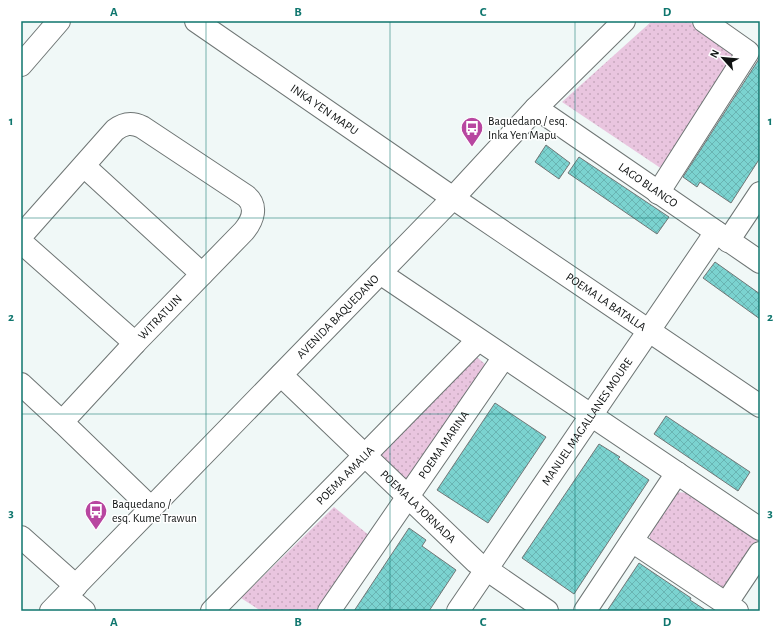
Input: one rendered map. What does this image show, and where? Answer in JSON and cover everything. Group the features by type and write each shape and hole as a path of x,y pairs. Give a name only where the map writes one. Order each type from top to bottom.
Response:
{"street":[{"path":"21,65 59,21"},
{"name":"INKA YEN MAPU","path":"196,21 453,198"},
{"name":"AVENIDA BAQUEDANO","path":"64,598 453,198 536,108 624,21"},
{"path":"658,193 748,52 704,21"},
{"name":"LAGO BLANCO","path":"536,108 760,262"},
{"name":"WITRATUIN","path":"62,422 135,343 247,228 252,220 254,211 252,203 246,196 137,125 128,124 115,130 84,166"},
{"path":"21,236 84,166 202,274"},
{"name":"MANUEL MAGALLANES MOURE","path":"458,611 649,330 722,236 760,193"},
{"name":"POEMA LA BATALLA","path":"453,198 760,406"},
{"path":"21,242 135,343"},
{"path":"380,273 760,529"},
{"name":"POEMA AMALIA","path":"212,611 478,340"},
{"name":"POEMA MARINA","path":"329,611 504,357"},
{"name":"POEMA LA JORNADA","path":"282,375 476,562 547,611"},
{"path":"21,384 151,508"},
{"path":"585,611 677,473"},
{"path":"21,537 64,598 84,611"},
{"path":"632,541 731,607 760,553"}],"shaded area":[{"path":"652,21 688,21 738,54 662,169 562,102"},
{"path":"473,354 491,369 409,483 378,457"},
{"path":"675,492 690,493 756,536 757,544 729,586 717,589 651,544 649,533"},
{"path":"334,507 370,536 317,611 261,611 241,598"}],"building":[{"path":"760,54 760,158 731,203 700,182 697,187 683,177 759,59"},
{"path":"546,145 570,163 559,179 535,162"},
{"path":"579,157 669,217 657,234 568,173"},
{"path":"715,262 760,294 760,319 703,278"},
{"path":"495,403 546,437 488,523 437,490"},
{"path":"666,416 750,472 738,491 654,434"},
{"path":"599,444 620,457 618,459 649,480 574,594 522,558"},
{"path":"409,528 426,540 422,546 456,570 429,611 354,611"},
{"path":"639,563 691,598 690,600 707,611 607,611"}],"place":[{"name":"Baquedano / esq. Inka Yen Mapu","path":"472,148"},
{"name":"Baquedano / esq. Kume Trawun","path":"96,530"}]}
